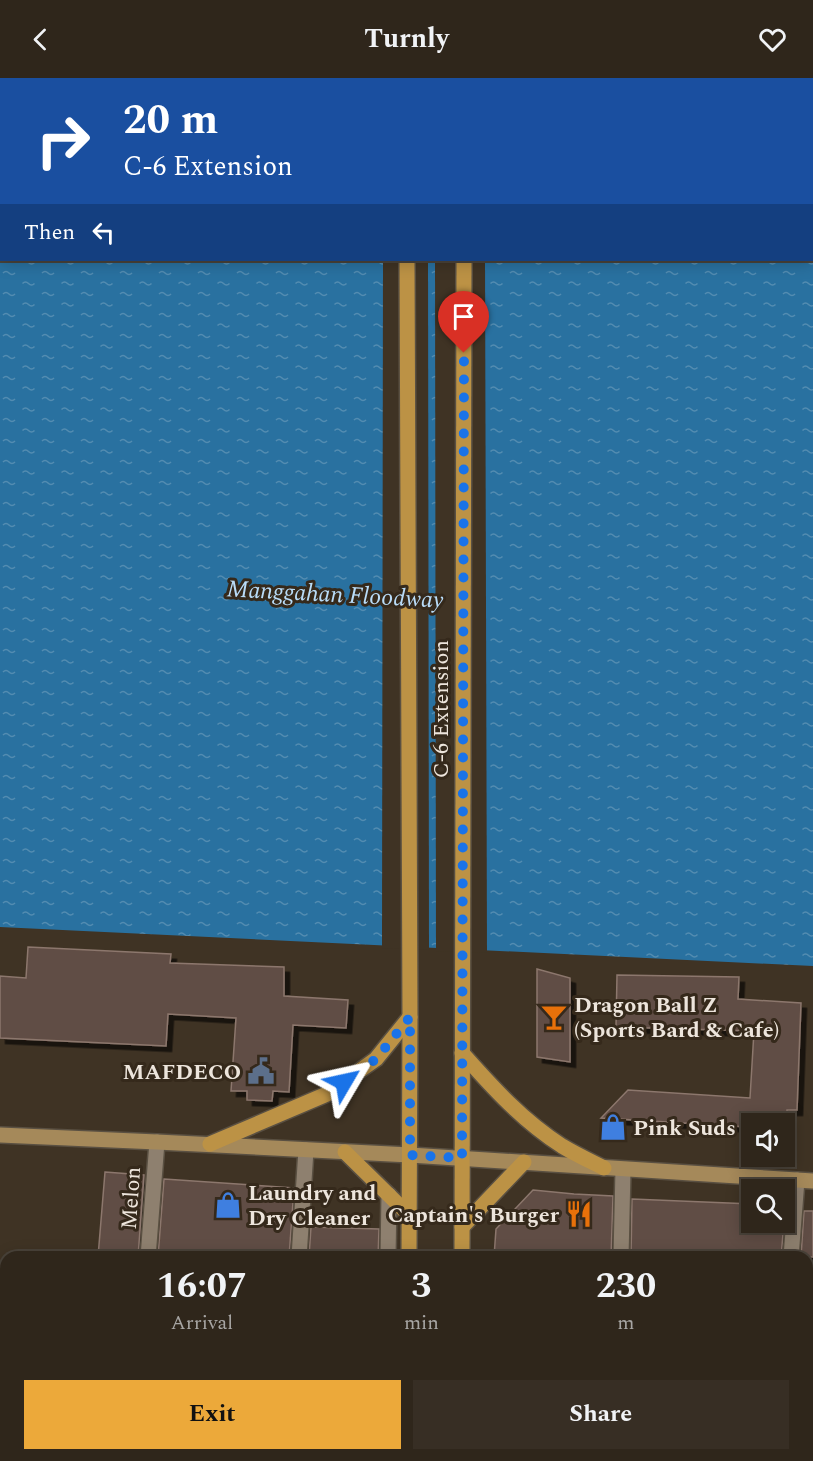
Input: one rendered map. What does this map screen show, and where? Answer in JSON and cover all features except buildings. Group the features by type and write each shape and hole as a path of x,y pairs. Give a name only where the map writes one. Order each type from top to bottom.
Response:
{"main road":[{"name":"C-6 Extension","path":"406,261 409,1251"},
{"name":"C-6 Extension","path":"462,1251 464,261"},
{"path":"210,1144 327,1094 376,1059 410,1017"},
{"path":"462,1045 493,1089 526,1120 563,1147 604,1168"},
{"path":"0,1136 410,1155 813,1181"},
{"path":"345,1152 409,1215"},
{"path":"462,1227 524,1162"}],"street":[{"name":"Melon","path":"148,1251 157,1142"},
{"path":"299,1251 306,1150"},
{"path":"621,1251 623,1170"},
{"path":"791,1251 797,1180"},
{"path":"388,1251 389,1195"}],"water":[{"name":"Manggahan Floodway","path":"0,261 813,261 813,966 0,927"}],"pier":[{"path":"383,261 428,261 429,950 382,948"},
{"path":"435,261 485,261 487,953 436,951"}],"place":[{"name":"Dragon Ball Z (Sports Bard & Cafe)","path":"554,1017"},
{"name":"MAFDECO","path":"261,1071"},
{"name":"Pink Suds","path":"613,1127"},
{"name":"Laundry and Dry Cleaner","path":"228,1205"},
{"name":"Captain's Burger","path":"579,1214"}],"route":[{"path":"344,1082 376,1059 410,1017 410,1155 462,1158 464,353"}]}
